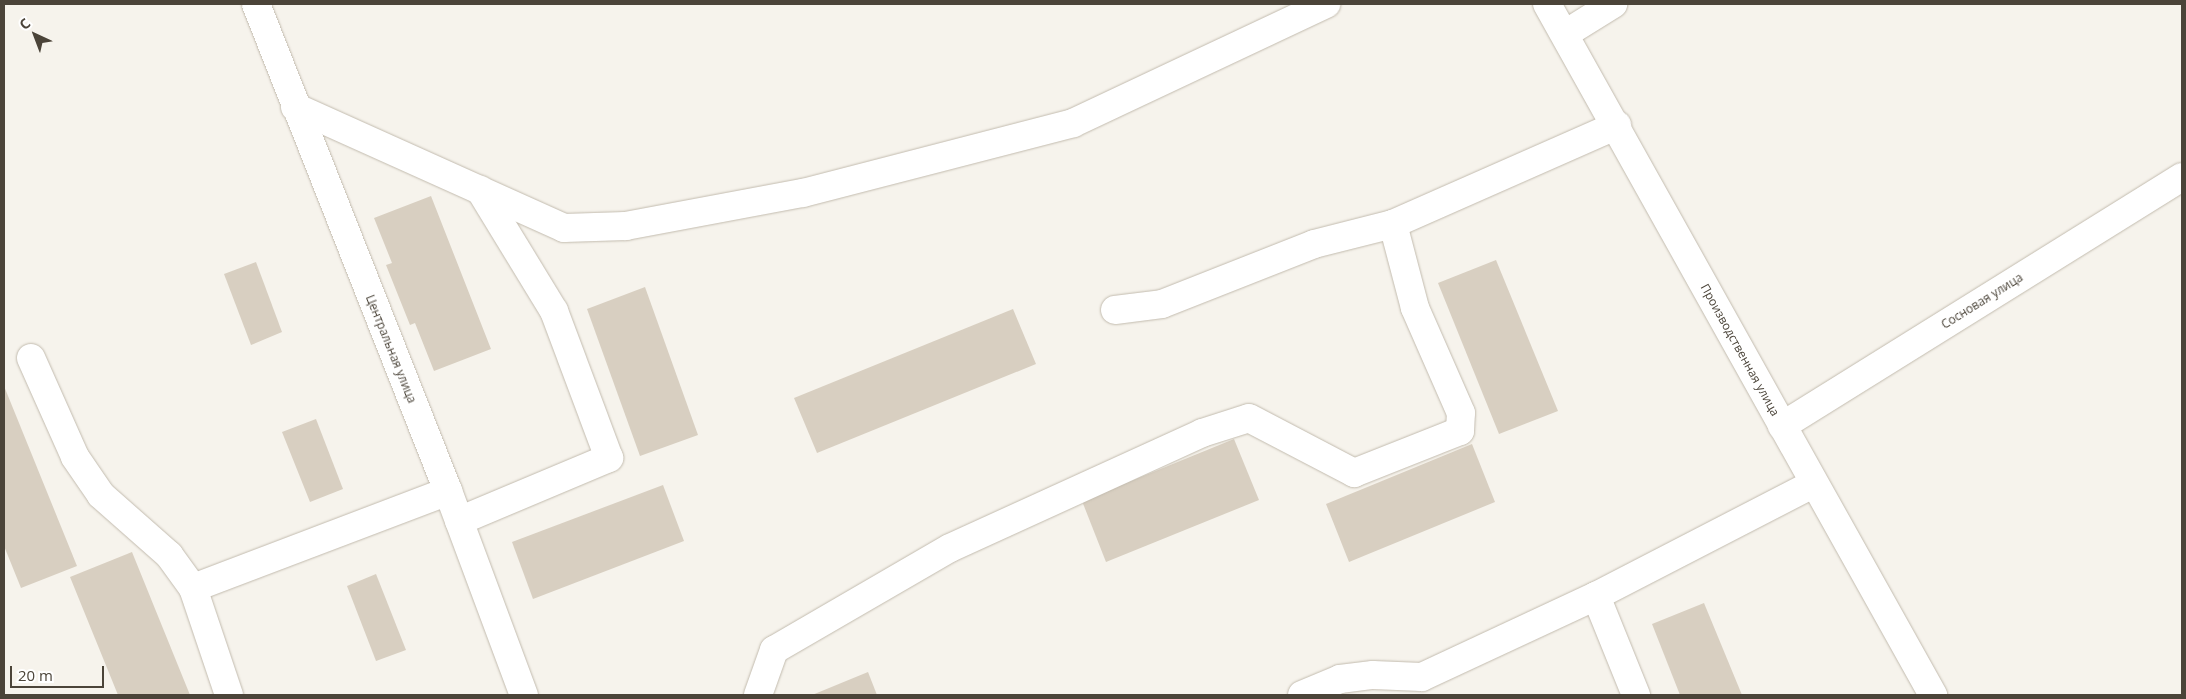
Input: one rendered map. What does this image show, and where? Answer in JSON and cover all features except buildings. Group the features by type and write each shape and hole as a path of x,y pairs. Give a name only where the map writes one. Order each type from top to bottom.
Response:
{"street":[{"name":"Центральная улица","path":"256,4 448,490 524,695"},
{"path":"295,106 564,228 626,226 803,193 1072,123 1326,4"},
{"name":"Производственная улица","path":"1547,4 1616,125 1813,484 1933,695"},
{"path":"1565,34 1613,4"},
{"path":"1115,310 1162,304 1314,244 1393,224 1616,125"},
{"name":"Сосновая улица","path":"1782,426 2182,177"},
{"path":"459,521 609,458 554,311 480,190"},
{"path":"758,695 774,650 950,548 1202,433 1249,418 1354,473 1460,431 1461,413 1415,308 1393,224"},
{"path":"31,358 75,457 100,495 169,555 193,588 229,695"},
{"path":"1302,695 1340,679 1373,675 1422,677 1596,596 1813,484"},
{"path":"193,588 448,490"},
{"path":"1596,596 1636,695"}]}
